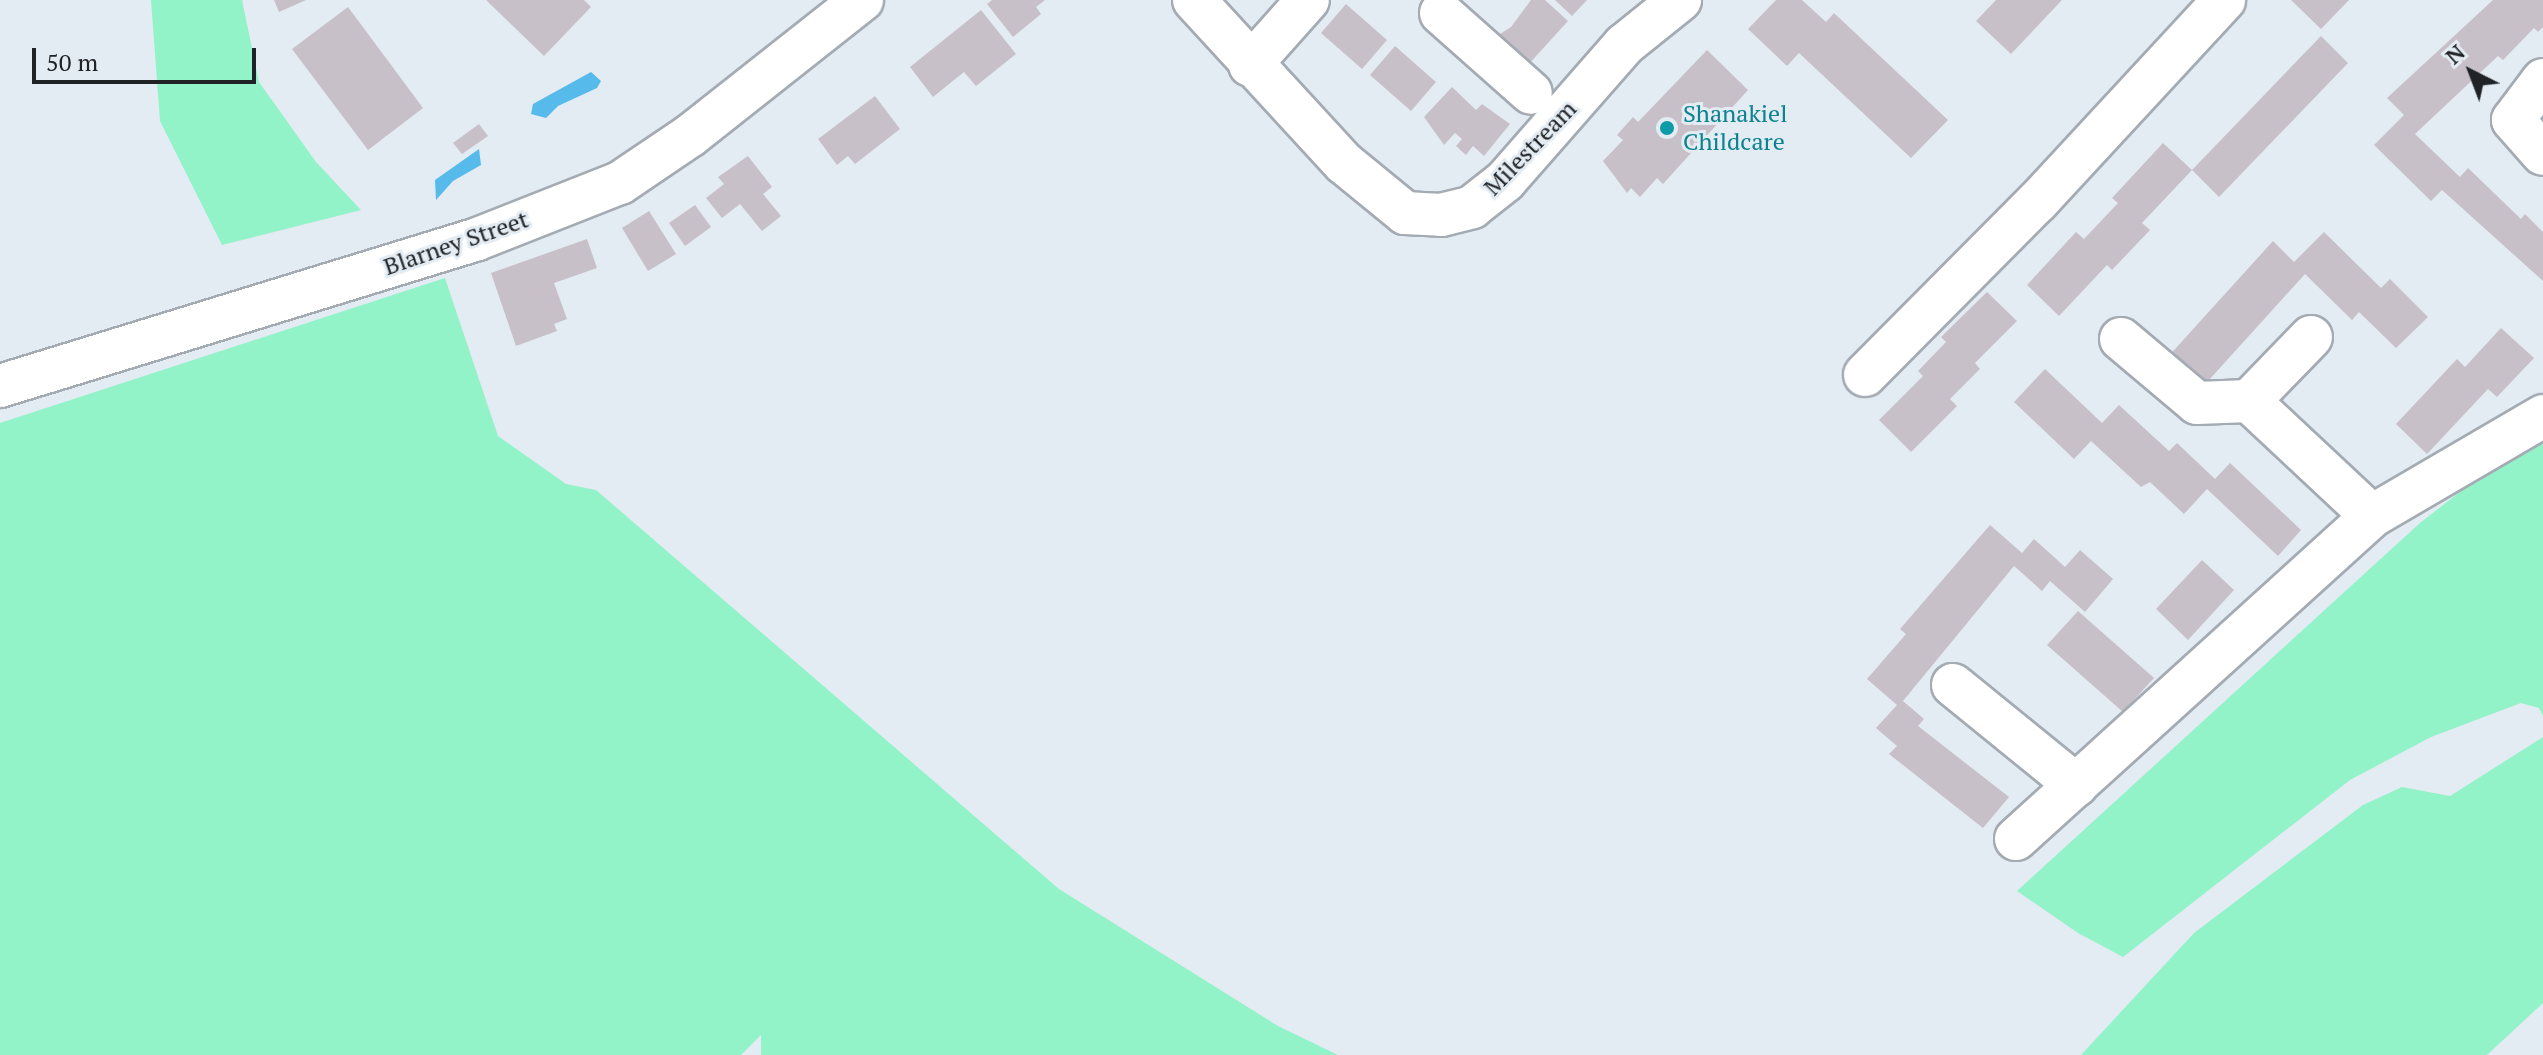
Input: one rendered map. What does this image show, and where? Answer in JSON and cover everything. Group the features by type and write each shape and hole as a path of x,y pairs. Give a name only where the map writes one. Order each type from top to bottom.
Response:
{"street":[{"name":"Blarney Street","path":"0,386 475,240 620,183 691,135 862,0"},
{"name":"Milestream","path":"1194,0 1250,65 1344,163 1405,213 1441,215 1472,207 1505,181 1624,45 1680,0"},
{"path":"1250,65 1308,0"},
{"path":"1865,375 2038,201 2224,0"},
{"path":"1445,4 1531,93"},
{"path":"2543,80 2513,120 2543,154"},
{"path":"2121,339 2197,403 2249,401 2311,337"},
{"path":"2249,401 2372,516"},
{"path":"2016,839 2372,516 2543,416"},
{"path":"1953,685 2076,785"}],"green space":[{"path":"151,0 242,0 259,82 316,162 361,210 222,245 160,121"},
{"path":"445,278 498,436 566,484 596,490 1059,889 1278,1026 1338,1055 761,1055 761,1035 741,1055 0,1055 0,423"},
{"path":"2543,427 2543,716 2539,708 2521,703 2431,737 2350,780 2123,957 2078,933 2017,891 2420,523"},
{"path":"2543,737 2543,1003 2487,1055 2081,1055 2194,933 2363,805 2402,787 2450,796"}],"water":[{"path":"591,72 601,81 597,88 558,106 546,118 531,114 533,104"},
{"path":"479,149 481,165 453,181 436,200 435,180"}],"building":[{"path":"274,0 306,0 279,12"},
{"path":"486,0 584,0 591,7 544,56"},
{"path":"992,0 1045,0 1036,7 1041,14 1013,37 987,4"},
{"path":"1531,0 1545,0 1568,21 1528,65 1497,36 1511,27"},
{"path":"1555,0 1587,0 1572,16"},
{"path":"1776,0 1802,0 1826,22 1834,13 1948,120 1911,158 1799,53 1787,66 1748,29"},
{"path":"1996,0 2062,0 2011,54 1976,21"},
{"path":"2291,0 2349,0 2321,29"},
{"path":"2493,0 2543,0 2543,27 2538,32 2534,28 2503,60 2498,56 2415,134 2460,177 2468,168 2521,219 2525,214 2543,232 2543,281 2442,190 2431,201 2374,145 2404,115 2387,98"},
{"path":"1346,4 1387,40 1362,69 1321,33"},
{"path":"348,7 423,108 368,150 292,49"},
{"path":"981,10 1016,54 976,86 964,72 933,97 910,67"},
{"path":"2321,36 2348,63 2219,197 2192,170"},
{"path":"1395,46 1436,82 1411,111 1370,75"},
{"name":"Shanakiel Childcare","path":"1707,50 1748,90 1663,184 1657,178 1640,197 1631,188 1627,193 1603,161 1623,140 1617,135 1633,117 1638,122"},
{"path":"1452,87 1476,110 1482,104 1510,124 1484,156 1473,146 1466,155 1456,146 1462,139 1455,133 1444,145 1424,117"},
{"path":"875,96 900,129 855,164 848,156 837,165 818,139"},
{"path":"479,124 488,136 462,154 453,143"},
{"path":"2163,143 2192,170 2142,223 2150,230 2112,270 2107,265 2059,316 2027,285 2076,232 2084,239 2118,203 2112,198"},
{"path":"748,156 772,187 763,194 781,216 762,231 740,204 722,218 706,198 724,184 718,177"},
{"path":"695,205 711,227 685,246 669,223"},
{"path":"649,211 676,254 648,271 622,228"},
{"path":"2324,232 2381,288 2390,279 2428,317 2396,348 2359,312 2352,320 2305,274 2199,391 2166,359 2273,241 2294,262"},
{"path":"587,239 597,268 554,283 567,319 554,324 557,331 516,346 491,273"},
{"path":"1987,292 2017,321 1975,363 1980,369 1950,399 1957,406 1911,452 1879,420 1923,376 1918,371 1946,342 1941,337"},
{"path":"2501,328 2534,358 2497,397 2488,389 2427,454 2396,424 2457,359 2465,367"},
{"path":"2045,369 2102,423 2119,405 2169,451 2177,443 2215,479 2230,463 2301,530 2278,556 2207,489 2184,514 2150,482 2141,487 2091,441 2074,459 2014,402"},
{"path":"1990,525 2022,553 2034,539 2065,567 2080,550 2113,579 2085,612 2050,581 2042,591 2014,566 1903,701 1924,719 1918,726 2009,797 1983,828 1889,754 1897,746 1876,728 1897,705 1867,679 1906,634 1900,629"},
{"path":"2202,560 2234,590 2188,640 2156,609"},
{"path":"2078,611 2154,678 2123,712 2047,645"}],"place":[{"name":"Shanakiel Childcare","path":"1667,128"}]}
